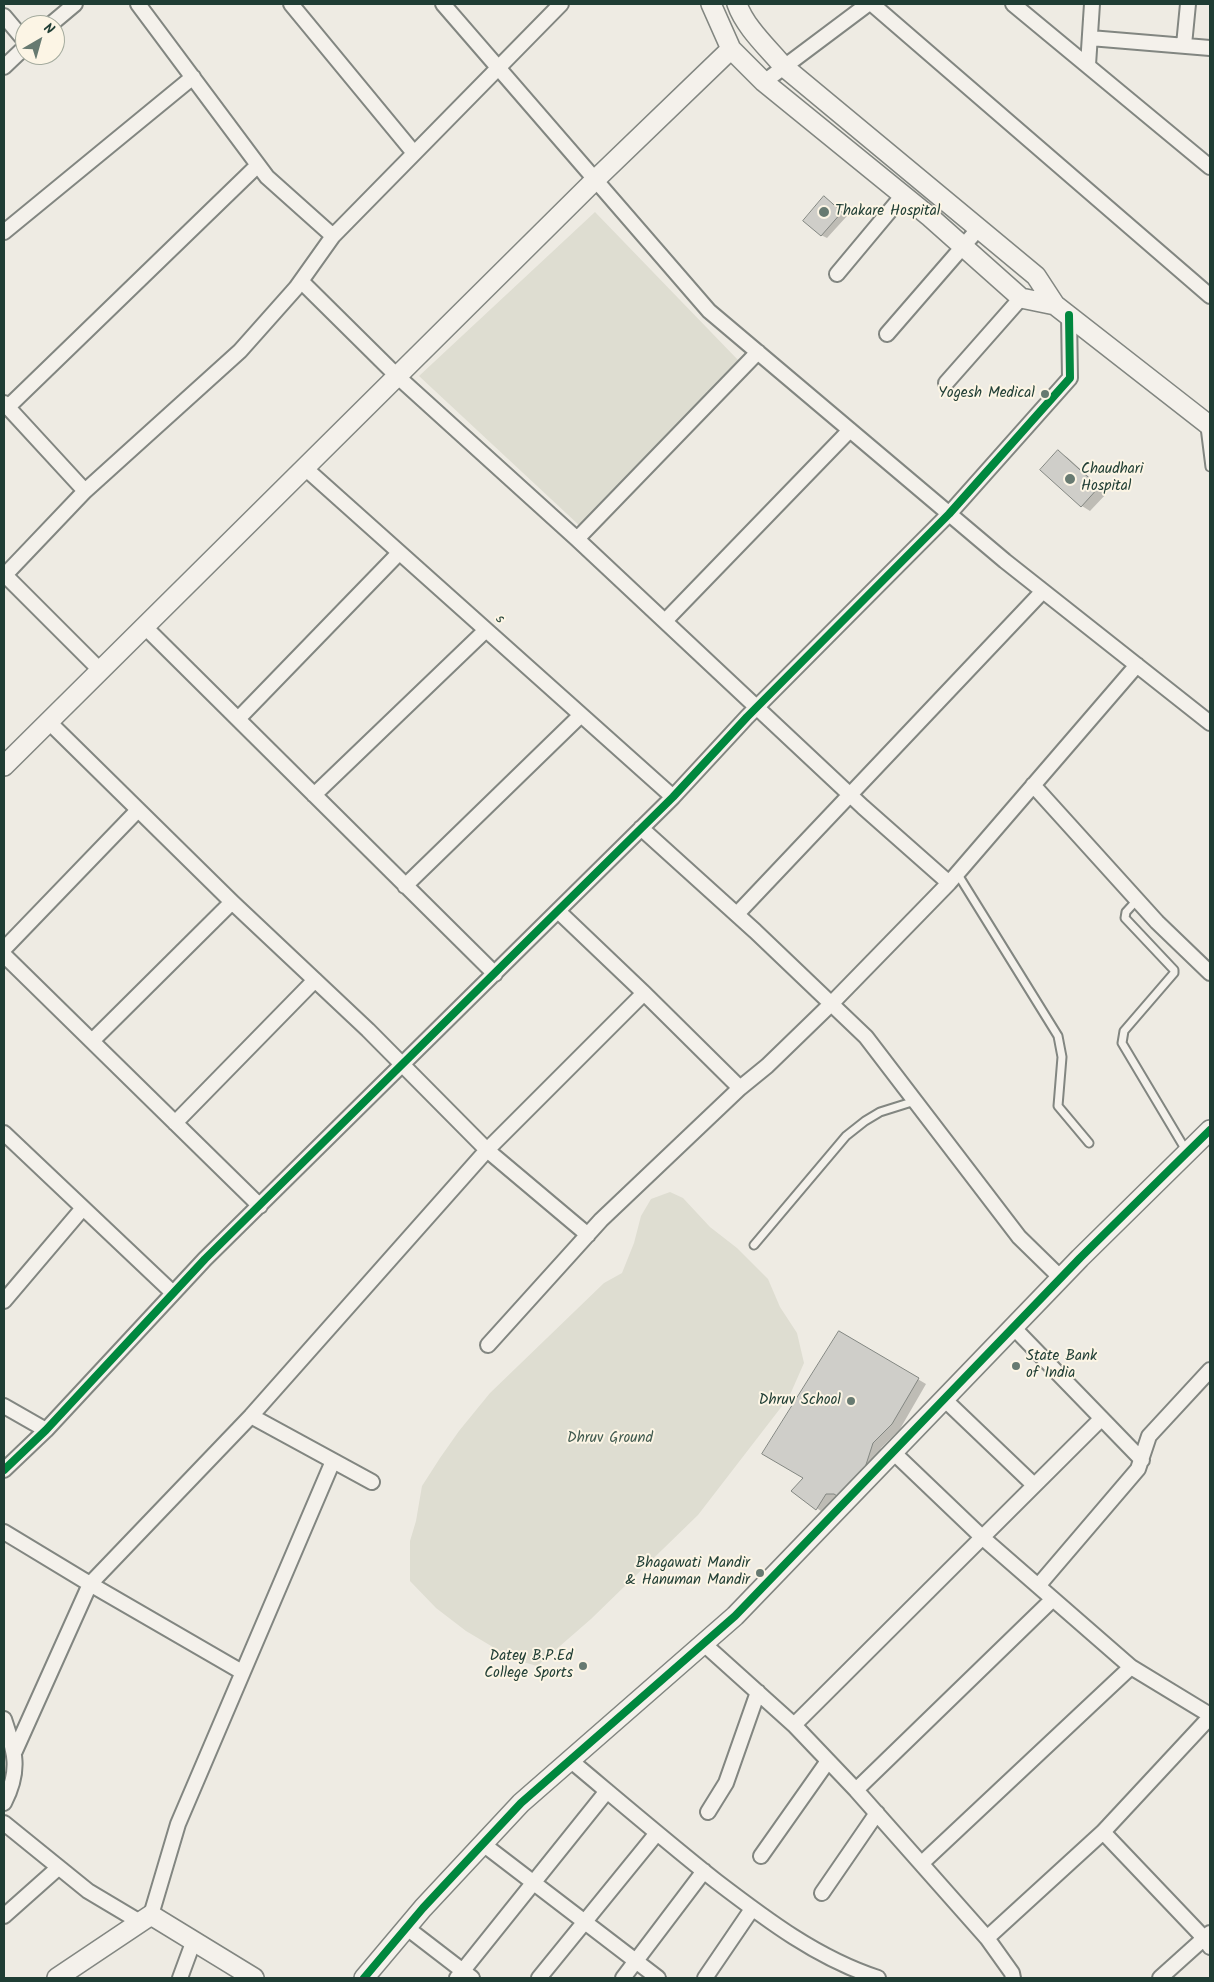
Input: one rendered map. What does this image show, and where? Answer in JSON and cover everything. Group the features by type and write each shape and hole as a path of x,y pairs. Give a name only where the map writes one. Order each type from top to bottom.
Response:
{"street":[{"path":"62,15 75,4"},
{"path":"138,4 267,177 333,236"},
{"path":"291,4 414,153"},
{"path":"443,4 709,312 949,514 1210,723"},
{"path":"100,670 4,575 85,491 240,351 301,281 333,236 561,4"},
{"path":"710,4 732,49 764,82 903,195 1021,298 1062,310"},
{"path":"737,4 743,18 783,66 1036,276 1062,310 1207,424"},
{"path":"764,82 783,66 870,4 1210,296"},
{"path":"1013,4 1207,161"},
{"path":"1088,65 1092,4"},
{"path":"1184,46 1188,4"},
{"path":"4,16 15,29"},
{"path":"1090,38 1210,48"},
{"path":"4,766 595,180 732,49"},
{"path":"4,67 15,57"},
{"path":"4,232 192,77"},
{"path":"85,491 6,405 258,165"},
{"path":"837,274 903,195"},
{"path":"887,334 979,228"},
{"path":"301,281 397,376 666,620 849,794 953,878"},
{"path":"946,383 1021,298"},
{"path":"4,1470 46,1430 173,1293 673,797 757,707 949,514 1070,378 1062,310"},
{"path":"577,539 758,352"},
{"path":"666,620 850,430"},
{"name":"s","path":"305,468 673,797"},
{"path":"238,719 399,553"},
{"path":"737,914 1043,591"},
{"path":"144,627 495,974"},
{"path":"314,794 486,630"},
{"path":"488,1345 588,1235 740,1088 832,1004 953,878 1137,665"},
{"path":"405,886 581,715"},
{"path":"48,722 232,902 368,1030 487,1150 588,1235"},
{"path":"1033,785 1157,922 1210,973"},
{"path":"4,949 138,810"},
{"path":"642,828 737,914 866,1037 1020,1236 1061,1278"},
{"path":"92,1041 232,902"},
{"path":"558,912 644,993 740,1088"},
{"path":"4,955 260,1206"},
{"path":"175,1123 315,980"},
{"path":"15,1751 90,1584 250,1416 487,1150 644,993"},
{"path":"364,1978 482,1844 521,1803 735,1616 1013,1327 1210,1130"},
{"path":"4,1133 173,1293"},
{"path":"4,1301 83,1208"},
{"path":"1013,1327 1142,1460"},
{"path":"1038,1586 1138,1469 1149,1436 1210,1370"},
{"path":"944,1399 1034,1486"},
{"path":"4,1406 46,1430"},
{"path":"250,1416 372,1482"},
{"path":"794,1725 984,1538 1101,1419"},
{"path":"893,1452 984,1538 1131,1667 1210,1716 1102,1832 987,1938"},
{"path":"57,1978 146,1918 178,1824 334,1461"},
{"path":"4,1532 242,1672"},
{"path":"856,1790 1053,1599"},
{"path":"704,1644 794,1725 856,1790 987,1938 1012,1973 1013,1978"},
{"path":"922,1863 1131,1667"},
{"path":"708,1812 726,1783 758,1692"},
{"path":"4,1719 15,1751 15,1772 11,1790 4,1803"},
{"path":"570,1760 752,1909 822,1955 878,1978"},
{"path":"761,1856 828,1760"},
{"path":"407,1928 464,1976 532,1882 607,1791"},
{"path":"822,1892 877,1813"},
{"path":"4,1824 88,1891 194,1940 254,1978"},
{"path":"1102,1832 1208,1940 1160,1978"},
{"path":"539,1978 657,1833"},
{"path":"482,1844 658,1978"},
{"path":"4,1916 58,1868"},
{"path":"623,1978 704,1871"},
{"path":"705,1978 752,1909"},
{"path":"180,1978 194,1940"}],"lane":[{"path":"1207,424 1210,467"},
{"path":"953,878 1058,1036 1062,1056 1058,1106 1089,1144"},
{"path":"1137,900 1126,912 1125,918 1174,970 1174,973 1124,1031 1122,1043 1187,1153"},
{"path":"754,1245 846,1136 880,1112 916,1101"}],"green space":[{"path":"595,212 738,360 581,527 419,376"},
{"name":"Dhruv Ground","path":"670,1192 683,1198 710,1227 737,1248 768,1279 780,1307 797,1333 804,1363 789,1397 698,1515 591,1619 537,1666 513,1659 466,1631 436,1608 410,1581 410,1541 416,1521 422,1486 459,1431 490,1393 604,1283 622,1273 634,1243 641,1216 651,1199"}],"building":[{"path":"824,196 842,212 821,236 803,221"},
{"path":"1058,450 1099,487 1081,507 1040,470"},
{"name":"Dhruv School","path":"839,1331 919,1378 892,1424 873,1443 863,1474 842,1499 834,1494 826,1494 816,1510 791,1491 803,1478 762,1454"}],"cycle path":[{"path":"4,1470 46,1430 205,1259 673,797 747,717 949,514 1070,378 1069,315"},
{"path":"364,1978 423,1908 521,1803 735,1616 1080,1258 1210,1130"}],"place":[{"name":"Thakare Hospital","path":"824,212"},
{"name":"Yogesh Medical","path":"1045,394"},
{"name":"Chaudhari Hospital","path":"1070,479"},
{"name":"State Bank of India","path":"1016,1366"},
{"name":"Dhruv School","path":"851,1401"},
{"name":"Bhagawati Mandir & Hanuman Mandir","path":"760,1573"},
{"name":"Datey B.P.Ed College Sports","path":"583,1666"}]}
